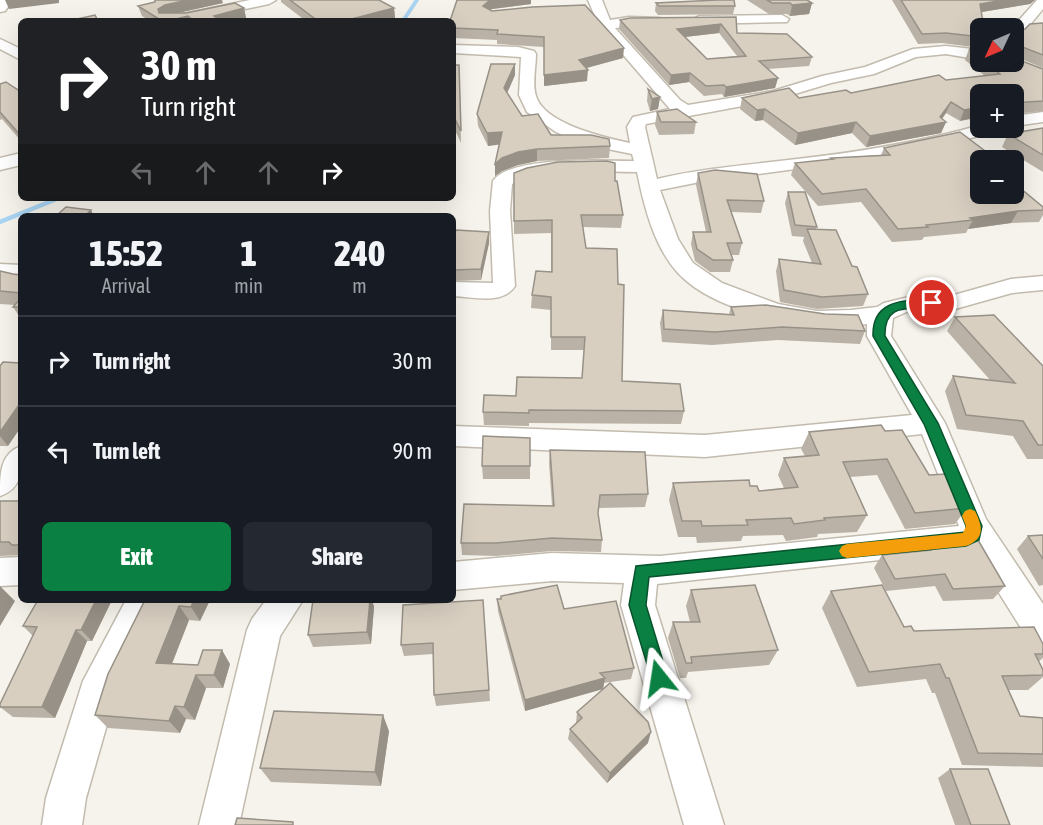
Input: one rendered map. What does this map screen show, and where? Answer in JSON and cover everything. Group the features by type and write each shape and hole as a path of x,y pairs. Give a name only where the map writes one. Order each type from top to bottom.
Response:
{"street":[{"path":"0,8 6,0"},
{"path":"183,18 269,0"},
{"path":"592,2 605,25 674,104 685,111"},
{"path":"1024,22 1040,2"},
{"path":"686,20 782,19"},
{"path":"605,25 629,21 670,20"},
{"path":"0,43 18,53"},
{"path":"456,49 518,51 529,54 527,96 533,108 562,128 646,167"},
{"path":"970,53 946,50 913,53 869,72 828,79 775,95 639,121 636,127 667,238 684,267 706,285 738,299 792,314 831,320 883,314 892,308 909,304 955,302 1011,286 1043,283"},
{"path":"1024,120 1043,117"},
{"path":"456,289 497,291 504,286 500,211 503,180 513,173 536,168 646,167 690,176 797,165 908,148 970,132"},
{"path":"0,164 18,160"},
{"path":"0,271 18,272"},
{"path":"883,314 879,324 879,336 931,423 974,526 1043,633"},
{"path":"456,436 705,446 931,423"},
{"path":"0,484 18,462"},
{"path":"456,576 552,567 642,571 966,539 973,535 974,526"},
{"path":"0,572 18,571"},
{"path":"642,571 638,605 704,825"},
{"path":"62,825 66,798 101,681 142,603"},
{"path":"219,825 264,630 284,603"}],"building":[{"path":"155,0 188,0 165,5 158,9 159,13 186,13 235,3 244,8 214,16 217,18 190,18 188,16 157,18 138,6 155,2"},
{"path":"290,0 379,0 394,8 356,18 314,18"},
{"path":"457,0 490,0 483,6 492,11 585,5 624,48 579,60 588,70 544,75 544,37 497,34 498,30 456,28 456,18 451,18"},
{"path":"734,0 735,6 659,6 656,3"},
{"path":"767,0 807,0 812,3 792,5 772,3"},
{"path":"901,0 1003,0 980,4 982,18 970,18 970,36 946,33 922,34"},
{"path":"736,17 737,33 787,34 812,57 759,61 778,78 726,87 724,85 706,86 690,73 671,75 620,20","holes":["721,24 746,56 707,59 677,29"]},
{"path":"1043,23 1043,55 1024,48 1024,29 1030,24"},
{"path":"1024,62 1043,69 1043,101 1024,102 1024,84 970,84 970,109 964,110 951,102 940,117 946,122 870,136 856,122 798,133 765,109 757,110 742,98 789,88 799,98 846,90 851,93 939,75 946,80 1000,74 998,72 1024,72"},
{"path":"491,64 515,64 504,88 522,116 538,114 551,135 591,135 609,139 610,146 537,149 518,152 502,158 495,164 502,132 487,133 477,114"},
{"path":"456,65 459,65 461,131 456,121"},
{"path":"6,82 18,90 18,133 0,112 0,84"},
{"path":"648,89 660,97 652,99"},
{"path":"677,109 696,122 661,122 657,112"},
{"path":"1043,128 1043,155 1015,138 1024,138 1024,131"},
{"path":"960,132 984,150 970,150 970,204 1024,204 1024,191 1043,207 1043,210 1018,211 970,218 973,220 926,225 928,227 898,229 866,189 822,194 795,163 833,159 831,158 890,155 884,148"},
{"path":"607,161 615,163 615,181 617,181 623,215 581,215 586,248 617,249 618,284 624,285 622,381 680,384 684,411 483,412 484,395 516,396 517,377 582,378 585,337 551,337 551,297 532,295 536,271 552,272 552,220 514,221 514,173 558,162"},
{"path":"715,170 757,174 764,201 727,200 742,243 727,243 733,260 713,260 697,249 693,232 711,232 698,173"},
{"path":"788,192 805,192 817,227 795,225"},
{"path":"66,207 91,210 88,213 59,213"},
{"path":"807,229 836,230 852,266 857,267 868,294 822,297 784,290 779,259 821,264"},
{"path":"456,230 489,232 481,269 456,270"},
{"path":"0,271 18,275 18,293 0,291"},
{"path":"766,305 825,314 858,315 865,331 782,327 715,332 664,329 663,310 734,315 731,307"},
{"path":"994,315 1043,366 1043,445 1038,445 1023,421 966,415 953,376 1015,383 955,317"},
{"path":"3,362 18,363 18,406 0,432 0,366"},
{"path":"881,425 885,431 902,430 929,475 947,474 967,508 915,513 887,459 843,462 867,515 824,518 825,520 794,524 791,518 746,520 748,525 702,526 701,521 682,521 673,483 749,480 750,486 757,486 759,491 798,487 784,458 819,455 809,432"},
{"path":"483,436 530,438 530,466 482,466"},
{"path":"550,450 645,452 648,494 600,495 598,513 602,540 552,538 496,543 461,543 464,504 554,506"},
{"path":"0,501 18,501 18,545 0,542"},
{"path":"1043,535 1043,559 1028,536"},
{"path":"978,540 1005,586 953,589 945,574 895,579 882,555 931,550 928,545"},
{"path":"557,585 564,609 616,601 634,668 600,673 605,678 525,700 497,599 501,599 501,596"},
{"path":"755,585 778,650 691,657 692,663 686,663 673,622 700,622 691,590"},
{"path":"882,585 904,627 911,626 914,631 1034,627 1043,644 1043,654 1035,654 1043,675 1002,676 1020,716 1043,718 1043,754 978,753 949,678 946,678 940,664 869,672 831,591"},
{"path":"483,600 489,690 434,695 433,643 401,645 403,605"},
{"path":"36,603 94,603 81,630 76,630 42,707 0,707 37,627 23,626"},
{"path":"144,603 193,603 191,607 179,606 156,663 198,665 203,650 222,650 214,675 196,675 184,707 175,706 169,721 95,715 108,674"},
{"path":"313,603 370,603 367,632 308,635"},
{"path":"610,683 648,722 651,732 610,773 570,729 582,718 577,712"},
{"path":"274,711 383,715 375,772 260,768"},
{"path":"950,769 988,769 1010,825 971,825"},
{"path":"237,818 293,822 293,825 235,825"}],"waterway":[{"path":"405,18 417,0"},
{"path":"22,213 52,201"},
{"path":"0,222 18,215"}],"slow traffic":[{"path":"847,551 966,539 973,535 974,526 970,516"}],"route":[{"path":"659,678 638,605 642,571 966,539 973,535 974,526 931,423 879,336 879,324 883,314 892,308 909,304 932,303"}]}
